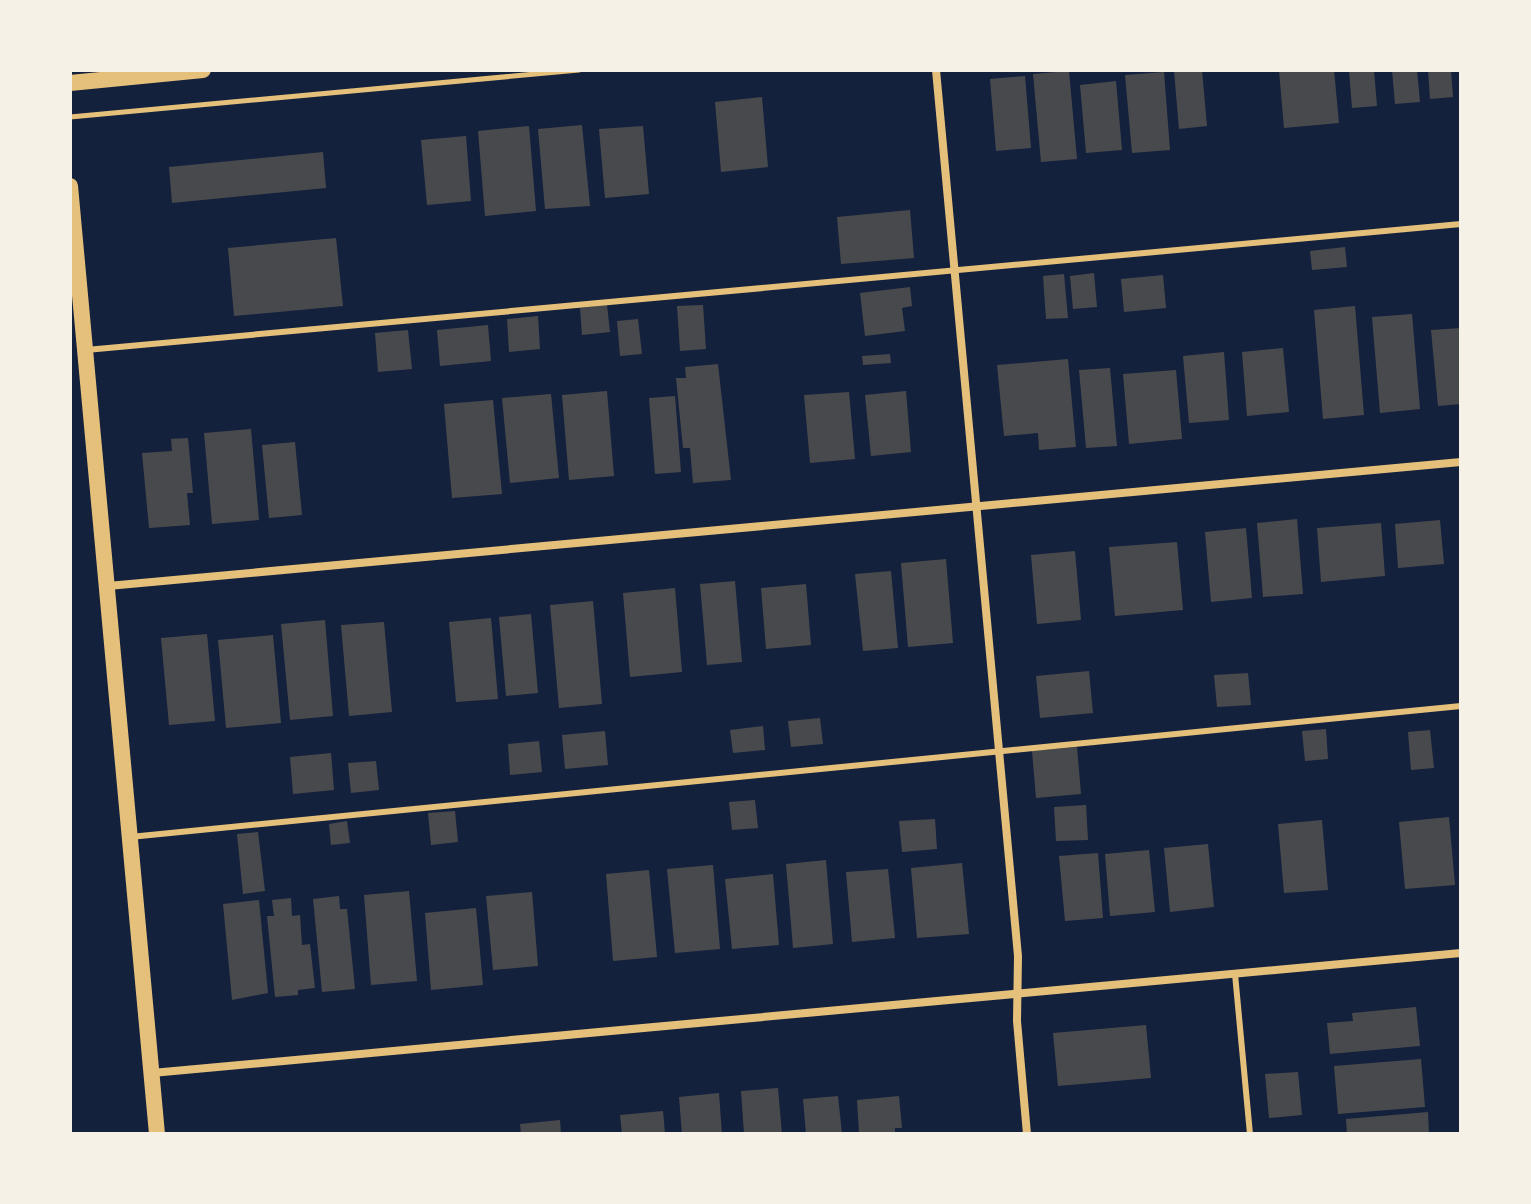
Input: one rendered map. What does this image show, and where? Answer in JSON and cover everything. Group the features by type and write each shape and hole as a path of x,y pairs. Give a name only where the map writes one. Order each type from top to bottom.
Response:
{"main road":[{"path":"70,83 203,70"},
{"path":"70,186 157,1134"}],"street":[{"path":"936,70 1018,956 1018,1036 1027,1134"},
{"path":"107,586 1461,462"},
{"path":"152,1073 1461,953"}],"lane":[{"path":"85,350 1461,224"},
{"path":"130,837 999,749 1461,706"},
{"path":"1235,974 1250,1134"}],"path":[{"path":"70,117 579,70"}],"building":[{"path":"1202,70 1207,126 1179,129 1174,71"},
{"path":"1279,70 1334,70 1339,123 1284,128"},
{"path":"1349,70 1374,70 1377,106 1352,108"},
{"path":"1392,70 1417,70 1420,102 1395,104"},
{"path":"1428,70 1451,70 1453,97 1430,99"},
{"path":"1069,71 1077,159 1041,162 1033,74"},
{"path":"1164,72 1170,150 1132,153 1125,75"},
{"path":"1025,76 1031,148 996,151 990,79"},
{"path":"1116,81 1122,150 1086,153 1080,85"},
{"path":"762,97 768,167 721,172 715,102"},
{"path":"582,125 590,206 545,209 538,129"},
{"path":"529,126 536,211 485,216 478,131"},
{"path":"643,126 649,194 605,198 599,129"},
{"path":"466,136 471,201 427,205 421,140"},
{"path":"323,152 326,188 172,203 169,167"},
{"path":"910,210 914,258 841,264 837,217"},
{"path":"336,238 343,306 234,316 228,248"},
{"path":"1345,247 1347,267 1312,270 1310,251"},
{"path":"1094,273 1097,307 1073,309 1070,276"},
{"path":"1064,274 1068,318 1046,319 1043,276"},
{"path":"1163,275 1166,308 1124,312 1121,279"},
{"path":"910,287 912,306 902,308 905,331 865,336 860,293"},
{"path":"607,305 610,332 582,335 580,308"},
{"path":"703,305 706,349 680,351 677,306"},
{"path":"1355,306 1364,415 1323,419 1314,310"},
{"path":"1412,314 1420,409 1380,413 1372,317"},
{"path":"538,316 540,349 509,352 507,319"},
{"path":"638,319 642,354 620,356 617,321"},
{"path":"488,325 491,361 440,366 437,330"},
{"path":"1461,328 1461,404 1438,406 1431,330"},
{"path":"408,330 412,369 378,372 375,333"},
{"path":"1283,348 1289,412 1247,416 1242,352"},
{"path":"1224,352 1229,420 1189,423 1183,356"},
{"path":"890,354 891,363 863,365 862,356"},
{"path":"1068,359 1076,447 1039,450 1038,433 1004,436 997,365"},
{"path":"718,364 731,480 693,483 690,448 683,448 676,378 686,378 685,367"},
{"path":"1110,368 1117,446 1086,448 1079,370"},
{"path":"1176,370 1182,439 1129,444 1123,374"},
{"path":"607,391 614,476 569,480 562,395"},
{"path":"906,391 911,452 871,456 865,395"},
{"path":"849,392 855,459 810,463 804,395"},
{"path":"551,394 559,478 510,483 502,398"},
{"path":"675,396 681,472 655,474 649,398"},
{"path":"493,400 502,494 452,498 444,404"},
{"path":"251,429 259,520 212,524 204,433"},
{"path":"188,438 193,493 187,493 190,525 149,528 142,453 172,451 171,439"},
{"path":"295,442 302,515 269,518 262,445"},
{"path":"1297,519 1303,594 1263,597 1257,523"},
{"path":"1440,520 1444,564 1398,568 1395,524"},
{"path":"1381,523 1385,576 1321,582 1317,528"},
{"path":"1246,528 1252,598 1211,602 1205,532"},
{"path":"1177,542 1183,610 1115,616 1109,547"},
{"path":"1075,551 1081,620 1037,624 1031,555"},
{"path":"946,559 953,643 908,647 901,563"},
{"path":"891,571 898,648 863,651 855,574"},
{"path":"735,581 742,662 707,665 700,584"},
{"path":"806,584 811,645 766,649 761,588"},
{"path":"675,588 682,672 630,677 623,593"},
{"path":"593,601 602,704 559,708 550,605"},
{"path":"531,614 538,693 506,696 499,617"},
{"path":"491,618 498,699 456,702 449,622"},
{"path":"325,620 333,716 290,720 281,624"},
{"path":"384,622 392,712 349,716 341,625"},
{"path":"207,634 215,721 169,725 161,638"},
{"path":"273,635 281,723 226,728 218,640"},
{"path":"1089,671 1093,713 1040,718 1036,676"},
{"path":"1248,673 1251,705 1217,707 1214,675"},
{"path":"820,718 823,744 791,747 788,721"},
{"path":"763,726 765,750 733,753 730,730"},
{"path":"1326,729 1328,759 1305,761 1302,731"},
{"path":"1430,730 1434,768 1411,770 1408,732"},
{"path":"605,731 608,765 565,769 562,735"},
{"path":"539,741 542,772 510,775 508,744"},
{"path":"1077,747 1081,794 1036,798 1032,751"},
{"path":"331,753 334,790 293,794 290,757"},
{"path":"376,761 379,790 351,793 348,763"},
{"path":"755,800 758,828 732,830 729,802"},
{"path":"1086,805 1088,840 1056,841 1054,807"},
{"path":"455,811 458,842 431,845 428,813"},
{"path":"1449,817 1455,885 1405,889 1399,822"},
{"path":"935,819 937,849 902,852 899,821"},
{"path":"1322,820 1328,890 1284,893 1278,824"},
{"path":"347,821 350,843 331,845 329,824"},
{"path":"258,832 265,891 243,894 237,834"},
{"path":"1208,844 1214,907 1170,912 1164,848"},
{"path":"1149,850 1155,912 1110,916 1105,854"},
{"path":"1098,853 1103,918 1065,921 1059,856"},
{"path":"826,860 833,944 793,948 786,864"},
{"path":"962,863 969,934 917,938 911,868"},
{"path":"713,865 720,949 675,953 667,869"},
{"path":"888,869 895,938 852,942 846,872"},
{"path":"649,870 657,957 613,961 606,874"},
{"path":"773,874 779,945 732,949 725,879"},
{"path":"409,891 417,981 371,985 364,895"},
{"path":"532,892 538,966 493,970 486,896"},
{"path":"339,896 340,909 347,909 355,989 322,992 313,899"},
{"path":"291,898 292,916 300,915 302,945 310,944 315,988 298,990 298,995 275,997 267,916 274,916 272,900"},
{"path":"259,900 268,993 232,1000 223,904"},
{"path":"476,908 483,985 431,990 425,913"},
{"path":"1416,1007 1420,1046 1330,1054 1327,1023 1353,1021 1352,1013"},
{"path":"1146,1025 1151,1078 1058,1086 1053,1033"},
{"path":"1421,1059 1425,1107 1338,1114 1334,1066"},
{"path":"1298,1072 1302,1115 1269,1118 1265,1074"},
{"path":"778,1088 782,1134 744,1134 741,1091"},
{"path":"719,1093 722,1134 682,1134 679,1097"},
{"path":"838,1096 842,1134 806,1134 803,1099"},
{"path":"899,1096 902,1128 895,1128 895,1134 859,1133 857,1100"},
{"path":"663,1111 665,1134 622,1134 620,1115"},
{"path":"1428,1112 1429,1134 1347,1134 1346,1119"},
{"path":"560,1120 561,1134 521,1134 520,1124"}]}
